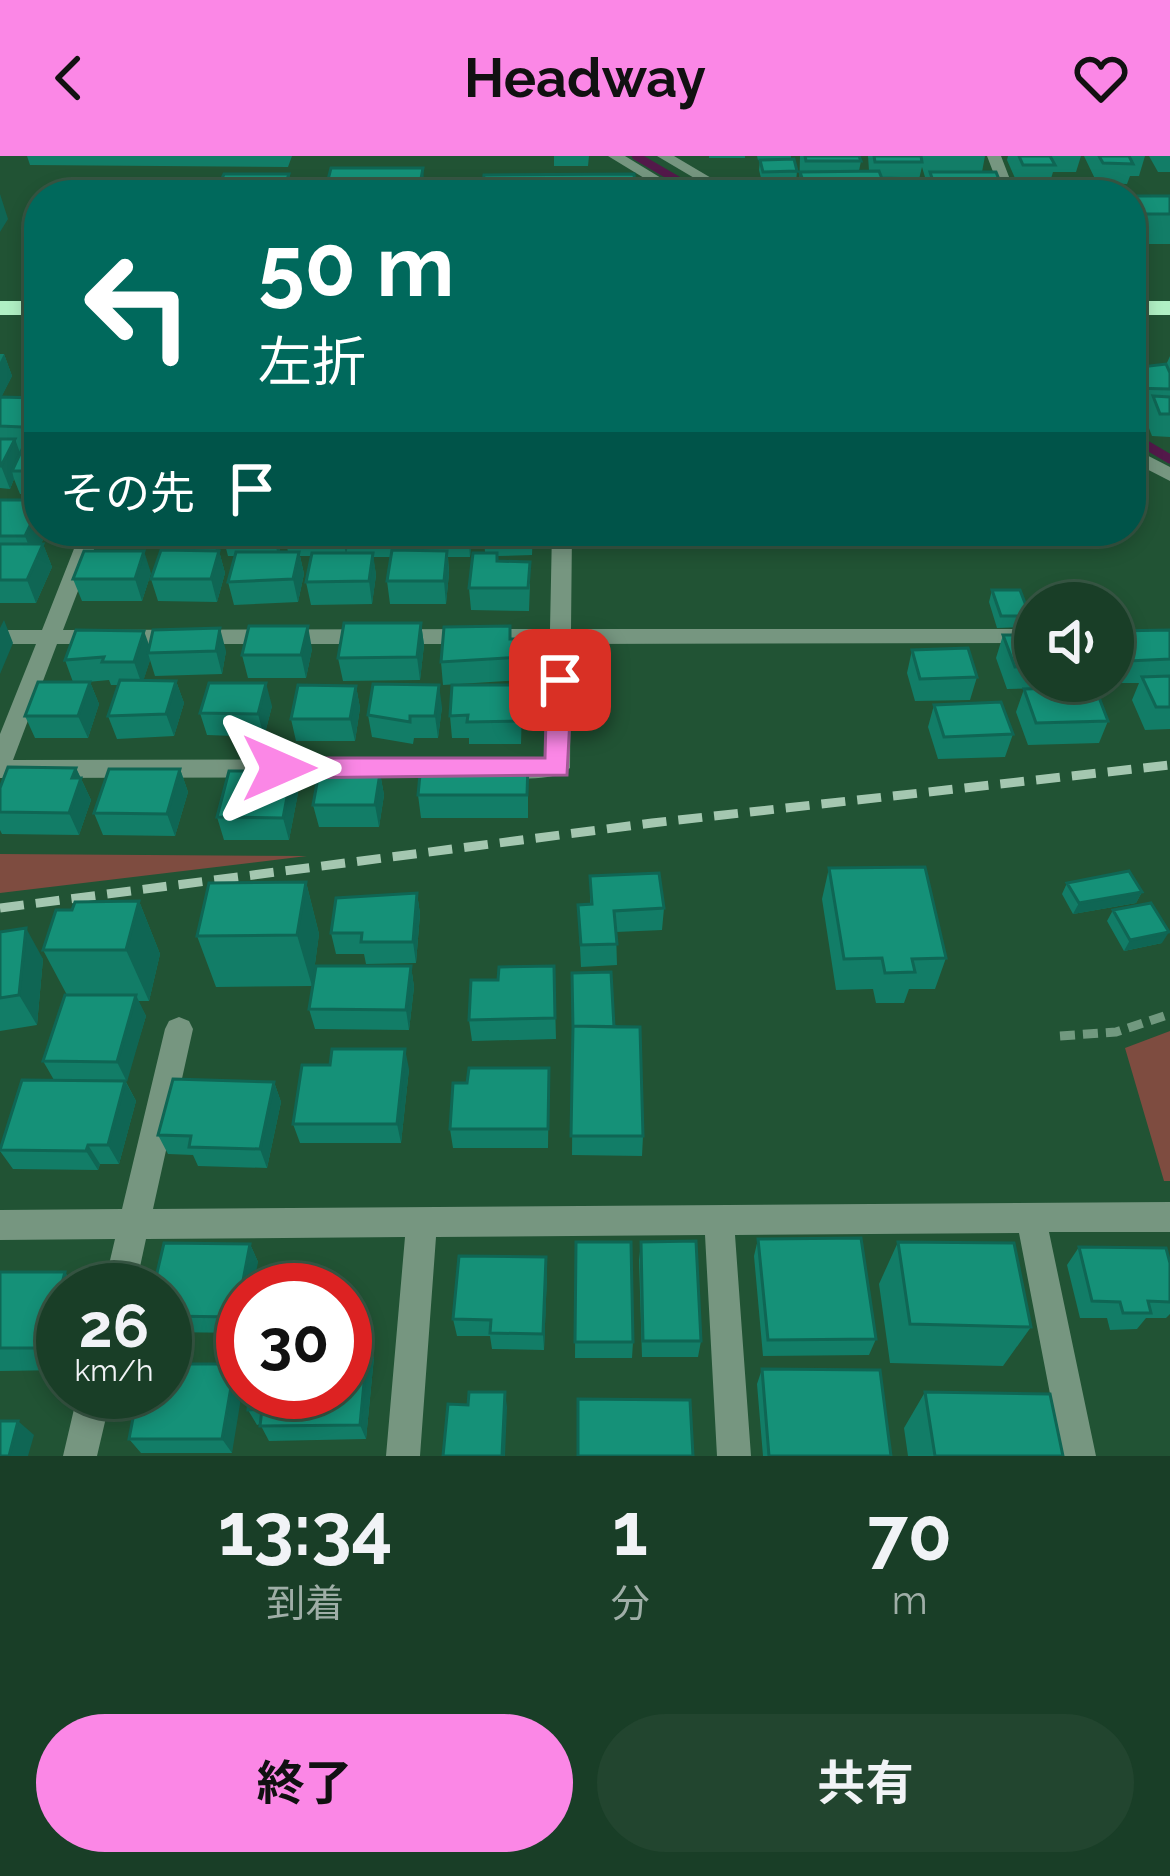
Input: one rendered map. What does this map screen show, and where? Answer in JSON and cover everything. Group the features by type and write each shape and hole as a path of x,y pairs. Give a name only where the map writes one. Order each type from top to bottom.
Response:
{"street":[{"path":"615,156 656,180"},
{"path":"664,156 706,180"},
{"path":"85,546 0,766 558,768 562,546"},
{"path":"0,637 1014,636"},
{"path":"125,1263 179,1029"},
{"path":"0,1225 1170,1217"},
{"path":"1031,1218 1079,1456"},
{"path":"719,1221 734,1456"},
{"path":"404,1456 422,1222"},
{"path":"80,1456 89,1419"}],"path":[{"path":"1060,1036 1116,1033 1170,1014"}],"shaded area":[{"path":"0,854 307,856 0,893"},
{"path":"1170,1031 1170,1181 1164,1181 1125,1048"}],"building":[{"path":"805,156 859,156 861,161 806,161"},
{"path":"874,156 921,156 922,162 875,162"},
{"path":"1019,156 1050,156 1055,165 1023,165"},
{"path":"1099,156 1129,156 1133,164 1103,163"},
{"path":"794,159 797,171 763,172 760,160"},
{"path":"331,168 423,168 421,180 328,180"},
{"path":"879,171 882,180 803,180 800,172"},
{"path":"930,172 996,172 999,180 933,180"},
{"path":"224,174 289,174 287,180 221,180"},
{"path":"634,174 635,180 484,180 484,175"},
{"path":"1146,196 1170,196 1170,214 1146,214"},
{"path":"1166,364 1170,389 1146,388 1146,366"},
{"path":"1153,396 1170,397 1170,414 1160,414"},
{"path":"0,397 24,398 22,427 0,426"},
{"path":"0,439 15,439 1,466 0,466"},
{"path":"24,445 24,471 12,471"},
{"path":"0,500 24,500 24,536 0,536"},
{"path":"0,544 42,546 27,580 0,580"},
{"path":"161,550 219,551 211,579 151,579"},
{"path":"392,550 447,551 444,581 387,581"},
{"path":"84,551 144,551 135,579 73,579"},
{"path":"236,552 299,552 293,579 228,582"},
{"path":"312,553 373,553 369,581 306,582"},
{"path":"473,553 497,553 497,561 530,562 528,588 469,588"},
{"path":"992,590 1014,590 1014,616 1001,616"},
{"path":"344,623 421,623 417,657 338,658"},
{"path":"249,626 308,626 301,655 242,655"},
{"path":"510,626 510,639 524,639 523,657 441,662 444,627"},
{"path":"220,628 216,651 148,653 153,630"},
{"path":"76,630 144,631 134,662 102,662 104,657 65,660"},
{"path":"1170,630 1170,659 1134,661 1134,631"},
{"path":"1003,635 1014,635 1014,664"},
{"path":"968,648 977,677 920,679 912,650"},
{"path":"1170,676 1170,707 1156,707 1142,677"},
{"path":"120,680 176,681 166,714 108,716"},
{"path":"38,682 90,682 78,716 25,716"},
{"path":"209,683 266,683 258,714 200,713"},
{"path":"373,684 439,685 435,716 410,716 410,722 368,715"},
{"path":"298,685 356,686 350,719 291,719"},
{"path":"452,685 521,685 520,721 467,722 468,715 450,716"},
{"path":"1001,702 1013,734 944,737 934,705"},
{"path":"1029,702 1101,702 1108,721 1036,723"},
{"path":"421,764 528,764 527,795 418,795"},
{"path":"8,767 76,768 72,778 81,778 69,813 0,812 0,788"},
{"path":"109,769 180,769 167,814 94,813"},
{"path":"229,771 292,771 283,818 217,817"},
{"path":"319,772 380,773 375,805 313,805"},
{"path":"925,867 946,958 912,959 915,972 885,973 882,958 844,959 829,868"},
{"path":"1129,871 1142,892 1079,903 1067,883"},
{"path":"659,873 664,908 614,911 617,944 581,945 578,905 592,904 590,876"},
{"path":"306,882 297,935 197,936 209,883"},
{"path":"417,893 413,942 361,942 362,933 331,933 336,898"},
{"path":"139,901 126,950 43,950 56,910 72,910 75,902"},
{"path":"1151,903 1169,932 1130,940 1113,910"},
{"path":"26,928 19,995 0,998 0,932"},
{"path":"316,966 411,966 406,1010 309,1009"},
{"path":"554,966 555,1018 469,1020 471,980 498,980 499,967"},
{"path":"611,972 614,1027 573,1029 572,973"},
{"path":"65,995 136,995 117,1062 43,1061"},
{"path":"573,1026 640,1027 643,1136 571,1136"},
{"path":"332,1049 405,1049 397,1124 293,1124 302,1065 330,1065"},
{"path":"469,1068 549,1068 548,1129 450,1129 453,1083 467,1083"},
{"path":"173,1079 274,1082 260,1149 189,1147 191,1136 158,1135"},
{"path":"22,1080 125,1081 108,1145 88,1145 86,1151 0,1150"},
{"path":"861,1238 876,1339 768,1340 758,1239"},
{"path":"696,1241 701,1341 643,1341 641,1242"},
{"path":"576,1242 631,1242 633,1342 575,1342"},
{"path":"898,1242 1014,1243 1031,1327 910,1324"},
{"path":"164,1243 250,1244 246,1263 216,1263 216,1317 192,1316 192,1263 159,1263"},
{"path":"1079,1247 1166,1248 1170,1302 1148,1301 1151,1313 1123,1313 1120,1302 1092,1301"},
{"path":"459,1256 546,1257 543,1334 490,1333 491,1320 453,1319"},
{"path":"0,1272 36,1272 36,1348 0,1348"},
{"path":"192,1364 216,1364 216,1419 225,1419 222,1439 129,1439 133,1419 192,1419"},
{"path":"762,1369 880,1370 891,1456 769,1456"},
{"path":"469,1392 505,1392 502,1456 443,1456 448,1404 468,1405"},
{"path":"925,1392 1050,1394 1063,1456 935,1456"},
{"path":"578,1399 690,1400 693,1456 578,1456"},
{"path":"261,1419 361,1419 360,1425 260,1426"},
{"path":"0,1421 18,1421 9,1456 0,1456"}],"waterway":[{"path":"636,156 677,180"},
{"path":"1146,445 1170,459"}],"railway":[{"path":"0,908 652,823 1170,765"}],"route":[{"path":"279,768 558,768 560,680"}]}
